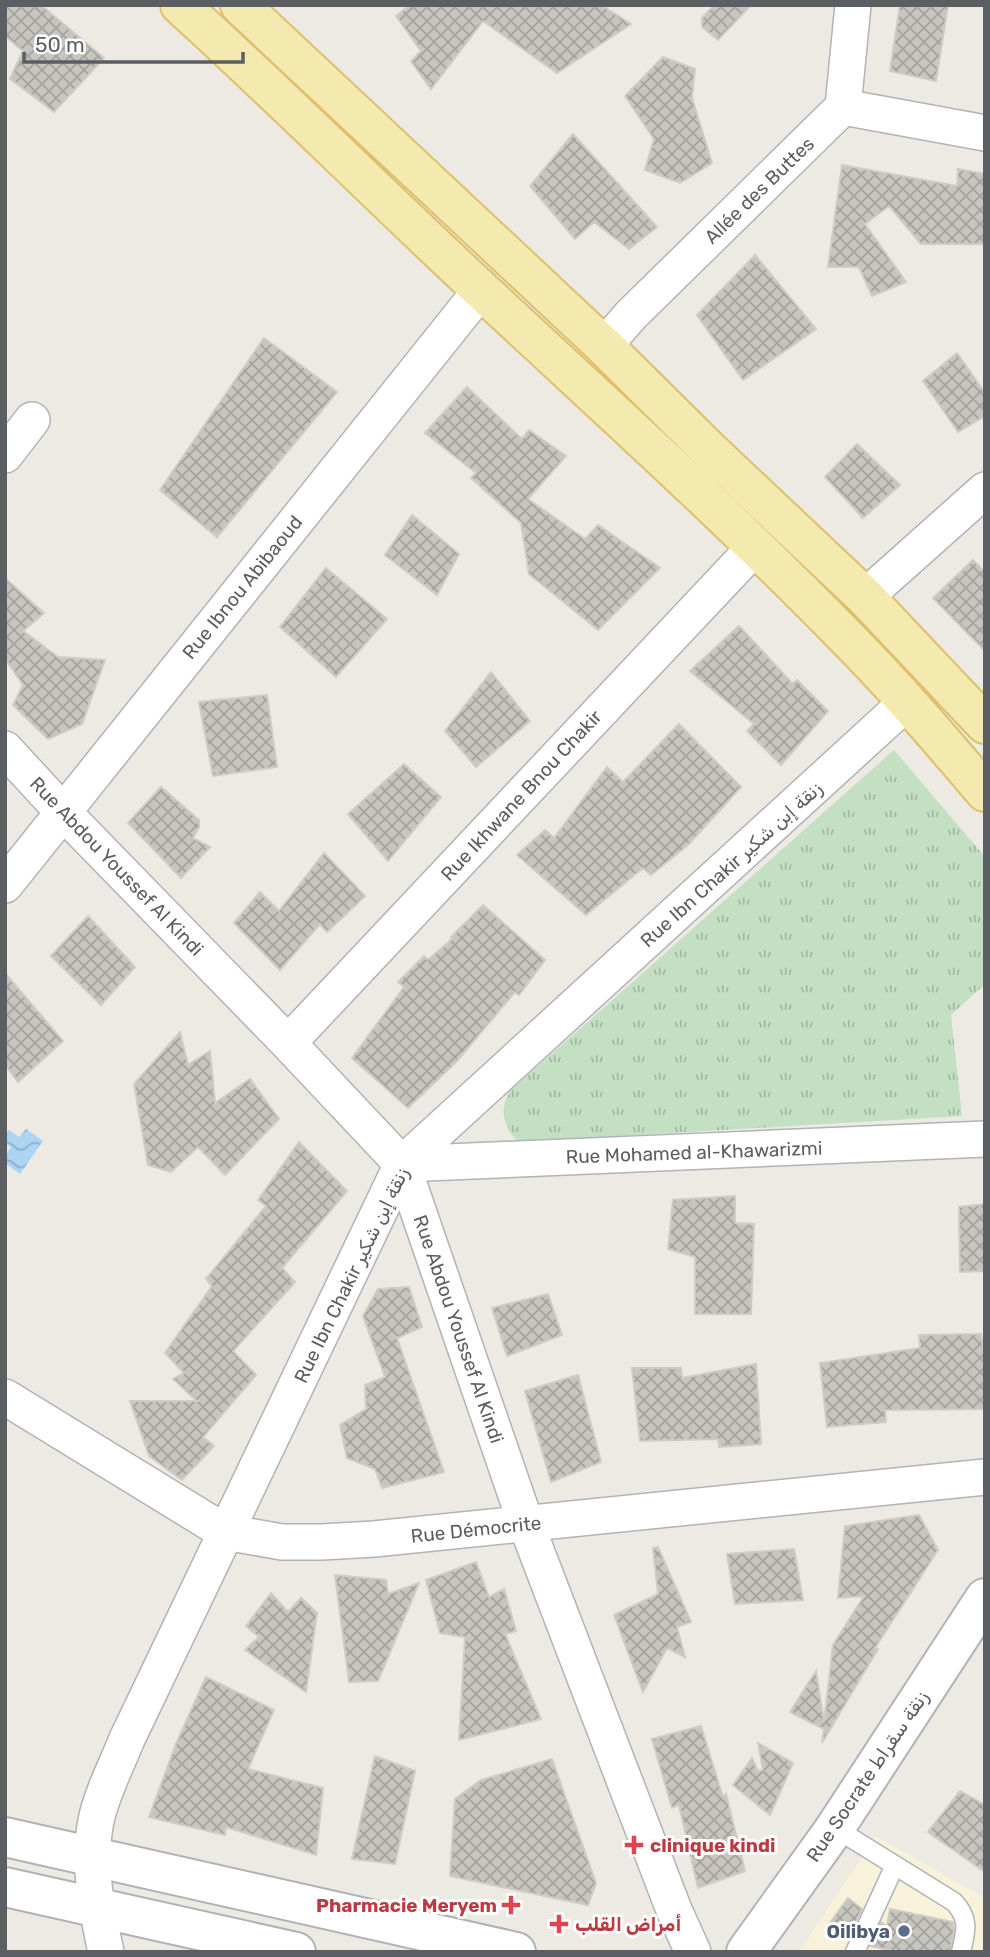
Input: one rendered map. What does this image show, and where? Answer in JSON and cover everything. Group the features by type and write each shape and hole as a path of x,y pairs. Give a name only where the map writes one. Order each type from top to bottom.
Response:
{"main road":[{"path":"180,5 755,547 847,637 985,792"},
{"path":"240,5 604,346 707,448 865,597 985,724"},
{"name":"Rue Socrate زنقة سقراط","path":"746,1952 835,1828 985,1598"},
{"path":"5,1837 516,1952"},
{"path":"5,1888 273,1949"}],"street":[{"path":"853,5 843,107 985,133"},
{"name":"Allée des Buttes","path":"604,346 631,315 843,107"},
{"name":"Rue Ibnou Abibaoud","path":"5,886 481,290"},
{"path":"5,454 32,420"},
{"path":"865,597 985,490"},
{"name":"Rue Ikhwane Bnou Chakir","path":"288,1043 755,547"},
{"name":"Rue Ibn Chakir زنقة إبن شكير","path":"106,1952 97,1907 93,1855 96,1821 127,1739 402,1164 907,702"},
{"name":"Rue Abdou Youssef Al Kindi","path":"5,749 402,1164 526,1524 674,1910 693,1952"},
{"name":"Rue Mohamed al-Khawarizmi","path":"402,1164 985,1139"},
{"name":"Rue Démocrite","path":"5,1397 225,1532 282,1542 322,1542 526,1524 985,1478"}],"lane":[{"path":"835,1828 954,1902 962,1910 966,1923 961,1952"},
{"path":"855,1952 895,1865"}],"shaded area":[{"path":"876,1836 985,1898 985,1940 981,1952 799,1952"}],"green space":[{"path":"894,750 985,857 985,984 951,1015 962,1116 518,1142 504,1117 504,1104 511,1090"}],"water":[{"path":"26,1129 43,1141 20,1174 5,1163 5,1156 11,1147 5,1143 5,1135 9,1130 19,1137"}],"building":[{"path":"5,5 41,5 104,58 54,112 10,79 23,51 5,36"},
{"path":"410,5 601,5 631,24 557,73 483,21 431,89 411,61 421,51 396,16"},
{"path":"714,5 751,5 718,40 702,27 702,18"},
{"path":"900,5 948,5 936,81 890,71"},
{"path":"663,57 695,69 692,98 712,163 680,183 645,170 654,139 625,96"},
{"path":"573,134 657,227 629,249 594,222 575,239 530,186"},
{"path":"842,165 957,186 958,169 985,174 985,244 921,244 889,206 865,224 906,282 872,296 859,267 828,267"},
{"path":"755,255 816,329 743,380 697,315"},
{"path":"264,338 337,392 217,537 160,490"},
{"path":"957,353 985,393 985,416 958,432 923,381"},
{"path":"467,387 522,439 529,430 566,456 528,499 585,539 598,525 660,568 598,630 529,574 521,523 471,478 476,473 425,433"},
{"path":"857,444 900,485 863,518 825,477"},
{"path":"412,515 459,554 437,595 385,555"},
{"path":"973,560 985,572 985,651 933,598"},
{"path":"326,568 387,619 336,677 280,627"},
{"path":"5,578 44,613 23,631 58,657 105,660 82,724 48,739 13,705 23,685 5,658"},
{"path":"739,626 793,684 797,680 828,711 781,765 747,731 754,724 690,671"},
{"path":"491,672 530,721 476,767 445,731"},
{"path":"267,695 277,767 213,776 199,702"},
{"path":"679,724 741,787 689,844 651,875 643,868 586,915 517,855 545,830 554,838 607,767 623,782"},
{"path":"404,764 441,797 388,861 348,814"},
{"path":"161,787 199,820 199,827 193,838 210,847 181,878 128,823"},
{"path":"324,853 365,896 327,932 320,924 280,970 234,923 260,892 279,911"},
{"path":"483,905 545,960 519,995 515,992 456,1062 408,1108 352,1058 404,987 398,982 424,956 428,960 452,939"},
{"path":"88,916 135,967 101,1005 51,956"},
{"path":"5,973 63,1041 18,1082 5,1065"},
{"path":"180,1032 188,1065 210,1051 215,1103 250,1079 279,1119 225,1175 198,1147 171,1172 148,1165 134,1084"},
{"path":"299,1142 347,1191 282,1268 295,1282 233,1351 256,1375 203,1437 214,1446 182,1480 149,1456 130,1401 197,1401 173,1379 184,1373 165,1353 212,1286 206,1279 266,1206 258,1200"},
{"path":"735,1196 735,1223 754,1224 751,1314 695,1314 695,1257 668,1249 673,1200"},
{"path":"985,1204 985,1271 960,1272 959,1207"},
{"path":"409,1287 422,1327 397,1338 444,1472 382,1488 375,1469 347,1458 340,1425 366,1409 365,1385 385,1377 363,1316 378,1289"},
{"path":"548,1294 562,1335 507,1356 492,1308"},
{"path":"981,1334 985,1360 985,1409 885,1410 886,1422 827,1427 820,1363 920,1348 919,1335"},
{"path":"756,1364 761,1444 719,1447 718,1439 640,1441 632,1368 681,1368 682,1378"},
{"path":"578,1375 601,1462 551,1482 525,1391"},
{"path":"919,1515 938,1550 875,1648 878,1649 822,1743 824,1729 790,1712 816,1671 824,1722 833,1645 864,1596 838,1598 845,1526"},
{"path":"658,1547 691,1622 677,1627 685,1657 667,1648 643,1692 614,1615 658,1594 653,1548"},
{"path":"794,1549 803,1600 735,1604 727,1554"},
{"path":"476,1562 489,1597 504,1589 516,1631 505,1634 541,1719 459,1740 465,1637 440,1633 426,1580"},
{"path":"335,1575 386,1580 388,1594 419,1583 378,1681 349,1682"},
{"path":"271,1593 288,1612 301,1598 317,1613 306,1692 245,1650 259,1637 246,1626"},
{"path":"206,1677 274,1710 248,1769 323,1788 316,1855 226,1827 225,1835 149,1817 176,1744"},
{"path":"701,1726 723,1797 726,1794 745,1871 698,1888 679,1805 672,1808 652,1739"},
{"path":"758,1743 793,1763 770,1815 733,1785 752,1758 758,1771 763,1770"},
{"path":"375,1756 415,1771 395,1864 352,1859"},
{"path":"552,1759 596,1883 588,1905 450,1876 455,1799 481,1780"},
{"path":"960,1791 985,1805 985,1872 928,1832"},
{"path":"848,1898 862,1909 849,1938 829,1924"},
{"path":"890,1909 953,1922 950,1952 899,1952 870,1946 881,1922 887,1926"}],"place":[{"name":"clinique kindi","path":"634,1845"},
{"name":"Pharmacie Meryem","path":"511,1905"},
{"name":"أمراض القلب","path":"559,1924"},
{"name":"Oilibya","path":"904,1931"}]}
